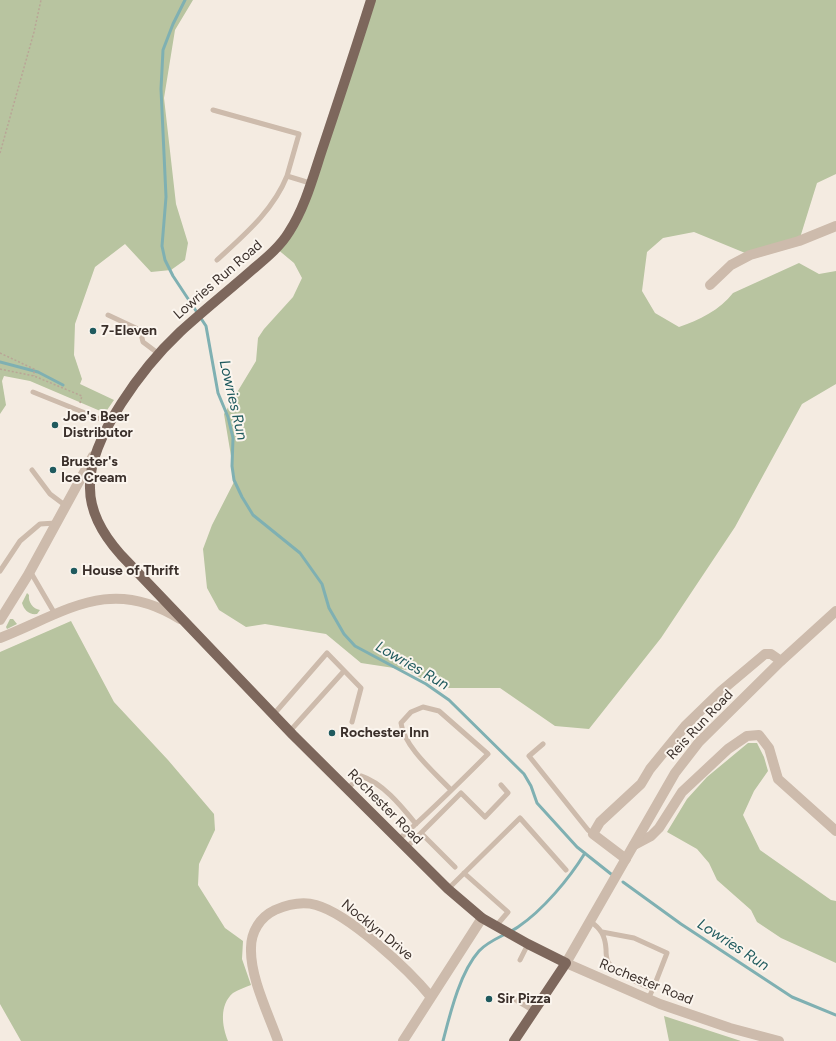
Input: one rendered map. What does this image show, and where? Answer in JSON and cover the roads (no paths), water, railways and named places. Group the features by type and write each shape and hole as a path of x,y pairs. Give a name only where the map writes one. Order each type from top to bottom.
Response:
{"main road":[{"name":"Lowries Run Road","path":"102,441 137,380 159,354 198,316 256,266 282,241 296,220 310,183 370,0"},
{"path":"102,441 93,465 90,487 92,507 100,527 116,550 188,624"},
{"name":"Rochester Road","path":"188,624 290,731 448,889 482,918 566,963"},
{"path":"514,1041 566,963"}],"street":[{"path":"710,285 731,265 750,255 798,241 836,226"},
{"name":"Lowries Run Road","path":"0,620 30,571 102,441"},
{"name":"Rochester Road","path":"0,638 81,603 98,599 118,598 153,605 188,624"},
{"name":"Reis Run Road","path":"566,963 626,860 664,790 694,748 781,661 836,611"},
{"path":"626,860 593,834 600,822 641,784 650,769 686,725 721,691 765,654 771,654 781,661"},
{"path":"634,845 651,836 668,816 682,792 728,749 747,736 759,735 769,748 778,779 836,830"},
{"name":"Nocklyn Drive","path":"278,1041 251,963 252,936 258,924 267,914 295,903 317,905 347,920 404,968 431,997"},
{"path":"403,1041 482,918"},
{"name":"Rochester Road","path":"566,963 648,999 690,1015 779,1041"}],"lane":[{"path":"213,110 299,134 284,186 257,224 217,260"},
{"path":"287,176 310,183"},
{"path":"108,315 140,330 143,342 159,354"},
{"path":"33,392 111,424"},
{"path":"32,470 50,494 66,506"},
{"path":"0,571 20,541 40,524 57,523"},
{"path":"30,571 55,614"},
{"path":"274,714 327,653 361,688 352,722"},
{"path":"290,731 344,671"},
{"path":"398,840 416,824 451,790 488,754 439,711 423,707 411,712 401,723 402,732 410,744 451,790"},
{"path":"543,744 529,756 588,830 593,834"},
{"path":"347,789 361,776 370,779 404,810 416,824"},
{"path":"406,848 461,793 485,817 508,793 501,785"},
{"path":"448,889 520,818 566,870"},
{"path":"421,833 455,867"},
{"path":"464,873 508,912 505,931"},
{"path":"590,921 602,932 606,943 606,957 610,965 636,982 653,990"},
{"path":"602,932 634,938 668,953 648,999"},
{"path":"520,960 528,944"},
{"path":"516,1000 534,1011"}],"waterway":[{"name":"Lowries Run","path":"185,0 173,24 163,50 161,89 166,197 162,246 165,260 173,276 206,326 218,393 228,417 233,438 232,466 234,480 242,497 253,515 300,553 322,584 329,608 344,634 355,646 426,684 449,700 524,774 531,786 537,803 577,847 611,874"},
{"path":"0,362 38,372 63,385"},
{"path":"443,1041 456,994 472,960 483,947 518,927 537,912 563,883 585,853"},
{"name":"Lowries Run","path":"623,882 681,924 792,997 836,1015"}],"place":[{"name":"7-Eleven","path":"93,331"},
{"name":"Joe's Beer Distributor","path":"55,425"},
{"name":"Bruster's Ice Cream","path":"53,470"},
{"name":"House of Thrift","path":"74,571"},
{"name":"Rochester Inn","path":"332,733"},
{"name":"Sir Pizza","path":"489,999"}]}
